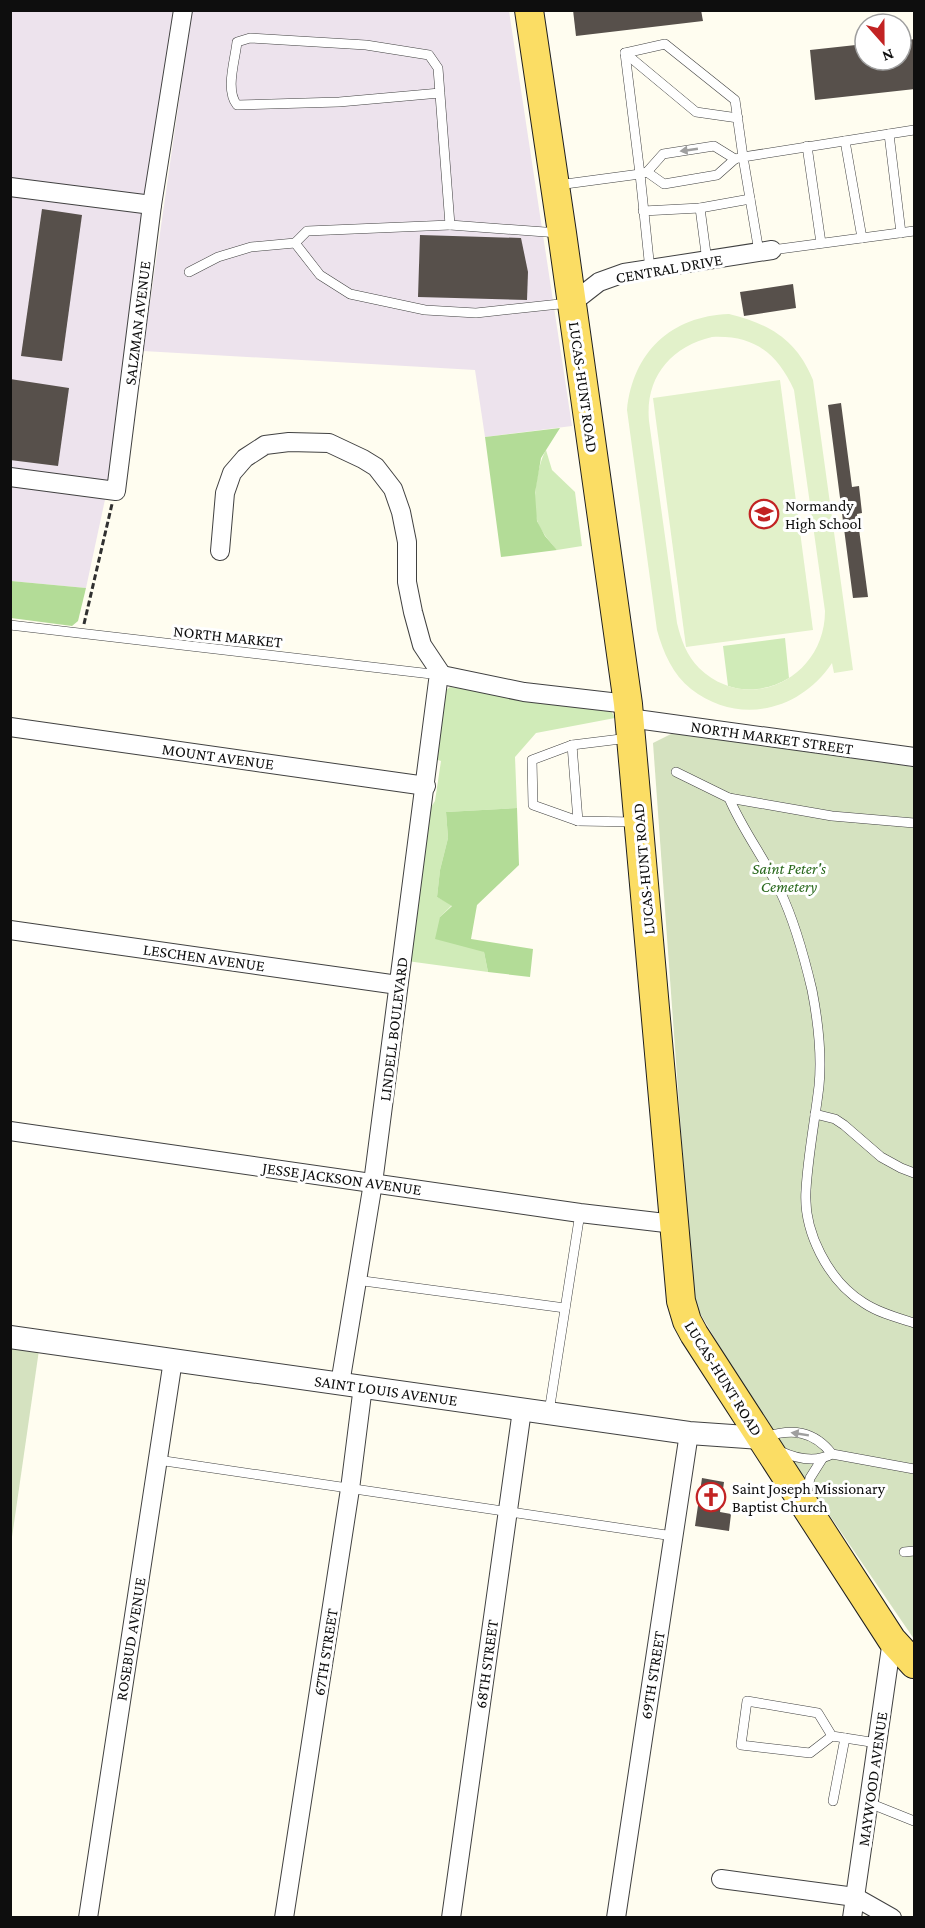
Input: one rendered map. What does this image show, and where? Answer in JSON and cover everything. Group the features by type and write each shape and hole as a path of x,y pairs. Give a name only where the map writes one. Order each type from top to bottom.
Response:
{"main road":[{"name":"LUCAS-HUNT ROAD","path":"528,10 572,303 629,720 679,1284 687,1321 892,1640 915,1664"}],"street":[{"name":"SALZMAN AVENUE","path":"116,491 152,205 183,10"},
{"path":"10,187 152,205"},
{"name":"CENTRAL DRIVE","path":"572,303 599,282 624,273 766,251"},
{"path":"220,551 225,494 232,473 245,458 265,445 289,442 329,443 376,466 393,489 401,512 407,542 407,582 413,612 422,645 441,675"},
{"path":"10,477 116,491"},
{"name":"NORTH MARKET STREET","path":"441,675 524,692 629,720 915,757"},
{"name":"LINDELL BOULEVARD","path":"340,1383 373,1183 438,681 441,675"},
{"name":"MOUNT AVENUE","path":"10,727 426,786"},
{"name":"LESCHEN AVENUE","path":"10,930 398,985"},
{"name":"JESSE JACKSON AVENUE","path":"10,1131 580,1213 674,1224"},
{"name":"SAINT LOUIS AVENUE","path":"10,1337 689,1433 761,1438"},
{"name":"ROSEBUD AVENUE","path":"88,1917 173,1360"},
{"name":"67TH STREET","path":"284,1917 350,1489 363,1386"},
{"name":"68TH STREET","path":"451,1917 522,1410"},
{"name":"69TH STREET","path":"616,1917 689,1433"},
{"name":"MAYWOOD AVENUE","path":"852,1917 892,1640"},
{"path":"721,1879 855,1897 892,1917"}],"lane":[{"path":"440,93 339,102 237,105 232,99 231,90 237,42 250,38 366,45 429,55 438,68 440,93 450,225"},
{"path":"625,52 665,44 735,100 739,158 766,251 915,231"},
{"path":"625,52 696,112 738,118"},
{"path":"625,52 644,173 643,211 650,270"},
{"path":"555,185 644,173 664,184 717,175 739,158 915,130"},
{"path":"889,134 901,233"},
{"path":"845,141 862,238"},
{"path":"644,173 663,154 714,146 739,158"},
{"path":"807,146 821,243"},
{"path":"643,211 700,208 750,199"},
{"path":"700,208 707,261"},
{"path":"189,272 218,257 251,247 295,243 307,231 450,225 562,233"},
{"path":"295,243 320,275 350,294 425,310 476,313 572,303"},
{"name":"NORTH MARKET","path":"10,625 441,675"},
{"path":"629,720 532,760 533,805 578,821 638,822"},
{"path":"572,745 578,821"},
{"path":"676,772 729,798 832,816 915,823"},
{"path":"729,798 741,824 779,889 794,925 812,993 820,1064 806,1190 806,1212 817,1247 829,1268 864,1304 915,1323"},
{"path":"815,1114 835,1119 881,1156 915,1173"},
{"path":"549,1414 580,1213"},
{"path":"356,1280 565,1308"},
{"path":"761,1438 779,1432 798,1432 814,1436 832,1454"},
{"path":"761,1438 782,1452 798,1458 822,1459 832,1454 915,1469"},
{"path":"807,1508 806,1492 810,1478 822,1459"},
{"path":"158,1460 673,1536"},
{"path":"904,1552 915,1551"},
{"path":"832,1736 818,1713 747,1701 741,1745 810,1754 832,1736 877,1743"},
{"path":"833,1801 845,1738"},
{"path":"869,1803 915,1821"}],"path":[{"path":"82,634 116,491"}],"shaded area":[{"path":"10,11 175,11 109,481 86,588 11,581"},
{"path":"192,11 509,11 572,426 485,437 475,370 143,351"}],"green space":[{"path":"729,314 769,329 790,344 799,354 813,380 853,670 834,673 832,663 803,693 768,708 748,710 729,707 710,700 691,689 679,677 670,662 657,630 627,410 637,371 658,341 689,322 708,316","holes":["712,337 727,337 752,343 772,356 794,390 825,611 822,635 812,655 798,671 781,683 761,689 740,689 719,682 699,668 683,642 677,623 649,421 651,391 663,367 684,348"]},
{"path":"780,380 813,630 686,647 653,398"},
{"path":"560,428 541,458 535,493 537,521 545,536 557,550 501,557 485,437"},
{"path":"546,450 552,470 575,492 582,546 557,550 538,523 535,507 536,486"},
{"path":"11,581 86,588 78,621 72,626 11,618"},
{"path":"785,638 789,678 760,689 728,686 723,646"},
{"path":"450,687 610,709 615,718 536,733 515,757 517,808 446,812 448,838 440,870 437,897 452,905 440,917 484,952 488,972 407,961 426,815 435,801 441,761 435,759 445,691"},
{"name":"Saint Peter's Cemetery","path":"673,733 914,767 914,1639 751,1400 697,1308 692,1284 653,743"},
{"path":"517,808 519,865 477,905 471,939 533,949 530,977 488,972 484,952 435,939 440,917 452,906 437,897 440,870 448,838 446,812"},
{"path":"11,1346 39,1350 11,1544"}],"building":[{"path":"573,10 701,10 703,21 576,36"},
{"path":"913,39 915,39 915,89 815,100 810,50 853,45 853,72 913,72"},
{"path":"42,209 82,215 62,361 21,356"},
{"path":"420,235 521,238 528,272 527,300 418,297"},
{"path":"793,284 796,308 744,316 740,292"},
{"path":"10,379 69,388 58,466 10,460"},
{"path":"841,403 852,487 859,486 862,513 857,514 868,597 853,598 828,405"},
{"name":"Saint Joseph Missionary Baptist Church","path":"702,1478 724,1482 720,1512 731,1514 729,1531 695,1526"}],"place":[{"name":"Normandy High School","path":"764,514"},
{"name":"Saint Joseph Missionary Baptist Church","path":"711,1497"}]}
